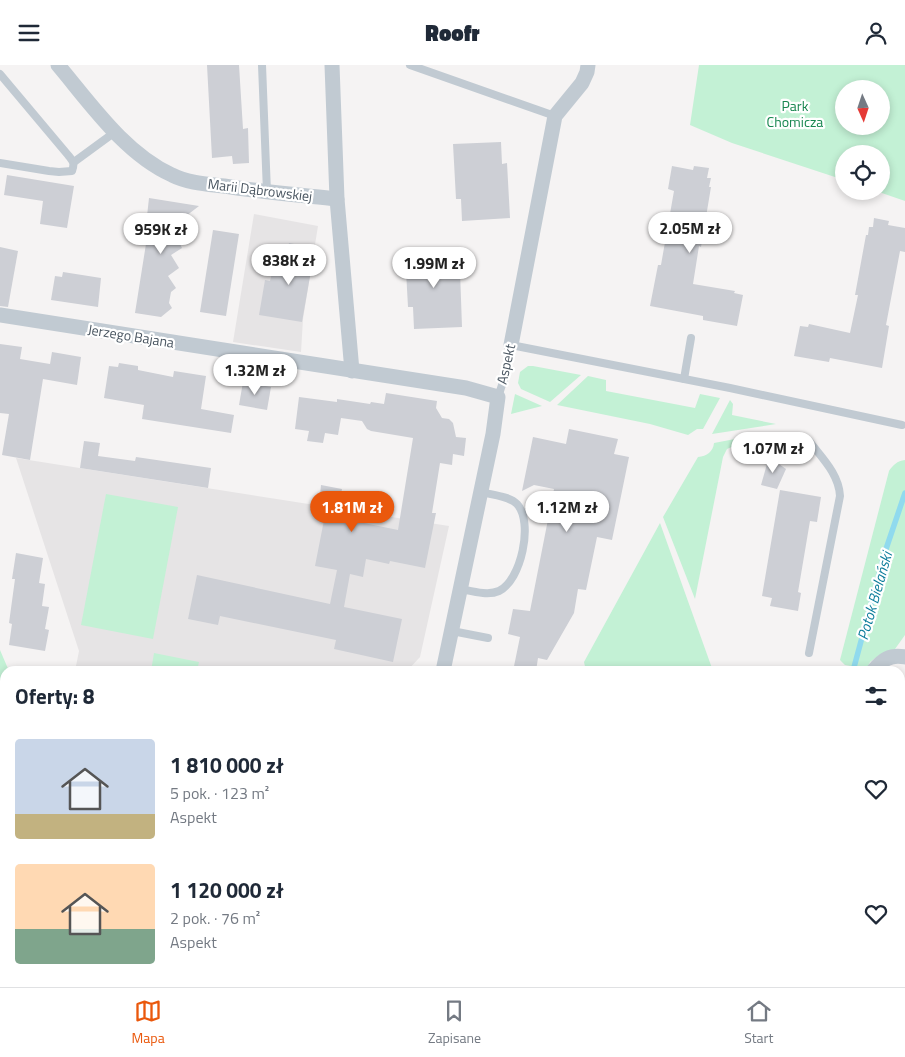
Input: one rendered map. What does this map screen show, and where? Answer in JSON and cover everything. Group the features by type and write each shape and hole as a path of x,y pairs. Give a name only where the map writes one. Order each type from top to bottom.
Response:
{"street":[{"name":"Marii Dąbrowskiej","path":"58,65 115,132 153,165 172,176 191,181 267,193 337,199"},
{"path":"332,65 337,199 352,371"},
{"name":"Aspekt","path":"511,345 555,116 582,83 588,65"},
{"name":"Jerzego Bajana","path":"0,315 466,388 498,397"},
{"name":"Aspekt","path":"444,666 493,434 498,397"},
{"path":"877,666 881,661 899,655 905,657"}],"lane":[{"path":"262,65 267,193"},
{"path":"410,65 555,116"},
{"path":"0,74 74,162"},
{"path":"0,163 59,172 72,171 74,162 115,132"},
{"path":"684,379 691,337"},
{"path":"511,345 902,425"},
{"name":"Aspekt","path":"498,397 505,376 511,345"},
{"path":"809,441 836,477 840,486 840,496 809,653"},
{"path":"460,589 479,593 499,591 510,581 519,566 525,533 525,516 517,505 509,499 481,492"},
{"path":"452,631 488,638"}],"shaded area":[{"path":"254,214 318,226 303,319 301,352 233,342"},
{"path":"16,458 449,526 420,657 412,666 76,666 79,651"}],"green space":[{"name":"Park Chomicza","path":"699,65 905,65 905,201 890,196 890,145 835,145 835,177 732,143 690,125"},
{"path":"528,366 581,375 550,402 521,389 518,383 520,372"},
{"path":"588,376 606,380 606,391 695,408 700,394 720,398 703,429 697,429 688,435 650,424 557,405"},
{"path":"515,394 542,406 511,414"},
{"path":"730,400 733,404 732,415 776,424 712,434"},
{"path":"735,439 736,445 727,449 723,457 695,599 663,517 698,457 709,453 714,443"},
{"path":"905,460 905,635 895,649 878,656 870,662 868,666 845,665 840,660 889,471 900,461"},
{"path":"106,494 178,507 153,639 81,625"},
{"path":"660,523 711,666 585,666 584,662"},
{"path":"0,650 7,666 0,666"},
{"path":"154,653 199,662 198,666 152,666"}],"building":[{"path":"207,65 239,65 243,129 248,128 249,163 233,164 232,156 212,158"},
{"path":"501,142 502,164 507,163 510,218 462,221 461,199 456,199 453,144"},
{"path":"672,166 693,170 694,166 709,168 707,178 711,178 709,187 711,187 693,284 735,291 734,293 743,295 737,326 703,320 703,316 650,306 658,265 661,265 674,191 668,189"},
{"path":"7,175 74,186 67,228 40,224 43,201 4,195"},
{"path":"149,198 199,206 186,216 180,244 182,248 171,255 179,268 168,276 176,288 171,292 169,303 172,308 161,317 135,313 149,225 146,225"},
{"path":"874,218 889,221 888,225 905,228 905,252 900,251 886,325 889,326 882,368 830,358 829,362 794,356 800,326 808,327 809,324 850,333 858,295 855,295 866,235 868,235 869,227 873,227"},
{"path":"213,230 239,234 226,316 200,312"},
{"path":"289,243 315,248 302,322 259,315 265,280 270,281 274,265 284,267"},
{"path":"0,247 18,251 8,307 0,306"},
{"path":"453,249 455,271 460,271 462,327 414,329 413,307 408,307 405,252"},
{"path":"63,272 101,278 98,307 51,300 55,276 62,277"},
{"path":"0,344 22,347 20,359 50,364 52,352 81,357 77,385 43,379 30,460 2,455 9,414 0,413"},
{"path":"119,363 138,366 138,370 173,377 174,371 206,376 201,409 234,415 231,433 142,419 144,405 104,398 109,366 118,367"},
{"path":"243,382 271,387 267,410 239,405"},
{"path":"386,393 437,401 436,408 442,418 449,419 453,423 456,437 466,438 464,456 453,454 452,465 440,463 432,513 436,513 425,568 390,561 389,564 366,559 363,577 350,574 344,607 402,619 393,662 334,649 336,640 220,616 218,625 188,619 197,575 330,604 337,570 315,566 325,515 398,530 413,438 371,431 367,429 362,421 341,418 338,435 325,433 323,443 307,441 309,431 295,429 299,397 337,402 337,399 384,404"},
{"path":"569,429 618,439 614,454 629,457 612,540 597,537 586,590 578,589 574,613 547,660 538,658 537,666 514,666 520,637 508,634 513,609 530,611 554,489 534,485 522,491 533,437 566,444"},
{"path":"84,441 100,443 98,456 135,461 136,457 211,468 208,488 80,468"},
{"path":"769,457 786,469 777,489 761,485"},
{"path":"321,485 342,489 338,509 319,505"},
{"path":"780,490 821,497 817,522 810,521 798,592 801,593 798,611 770,606 772,598 762,596"},
{"path":"16,553 43,558 39,583 45,584 42,606 49,607 45,629 49,630 45,651 9,645 12,624 9,623 15,579 12,579"}],"waterway":[{"name":"Potok Bielański","path":"854,666 885,552 905,493"}]}
